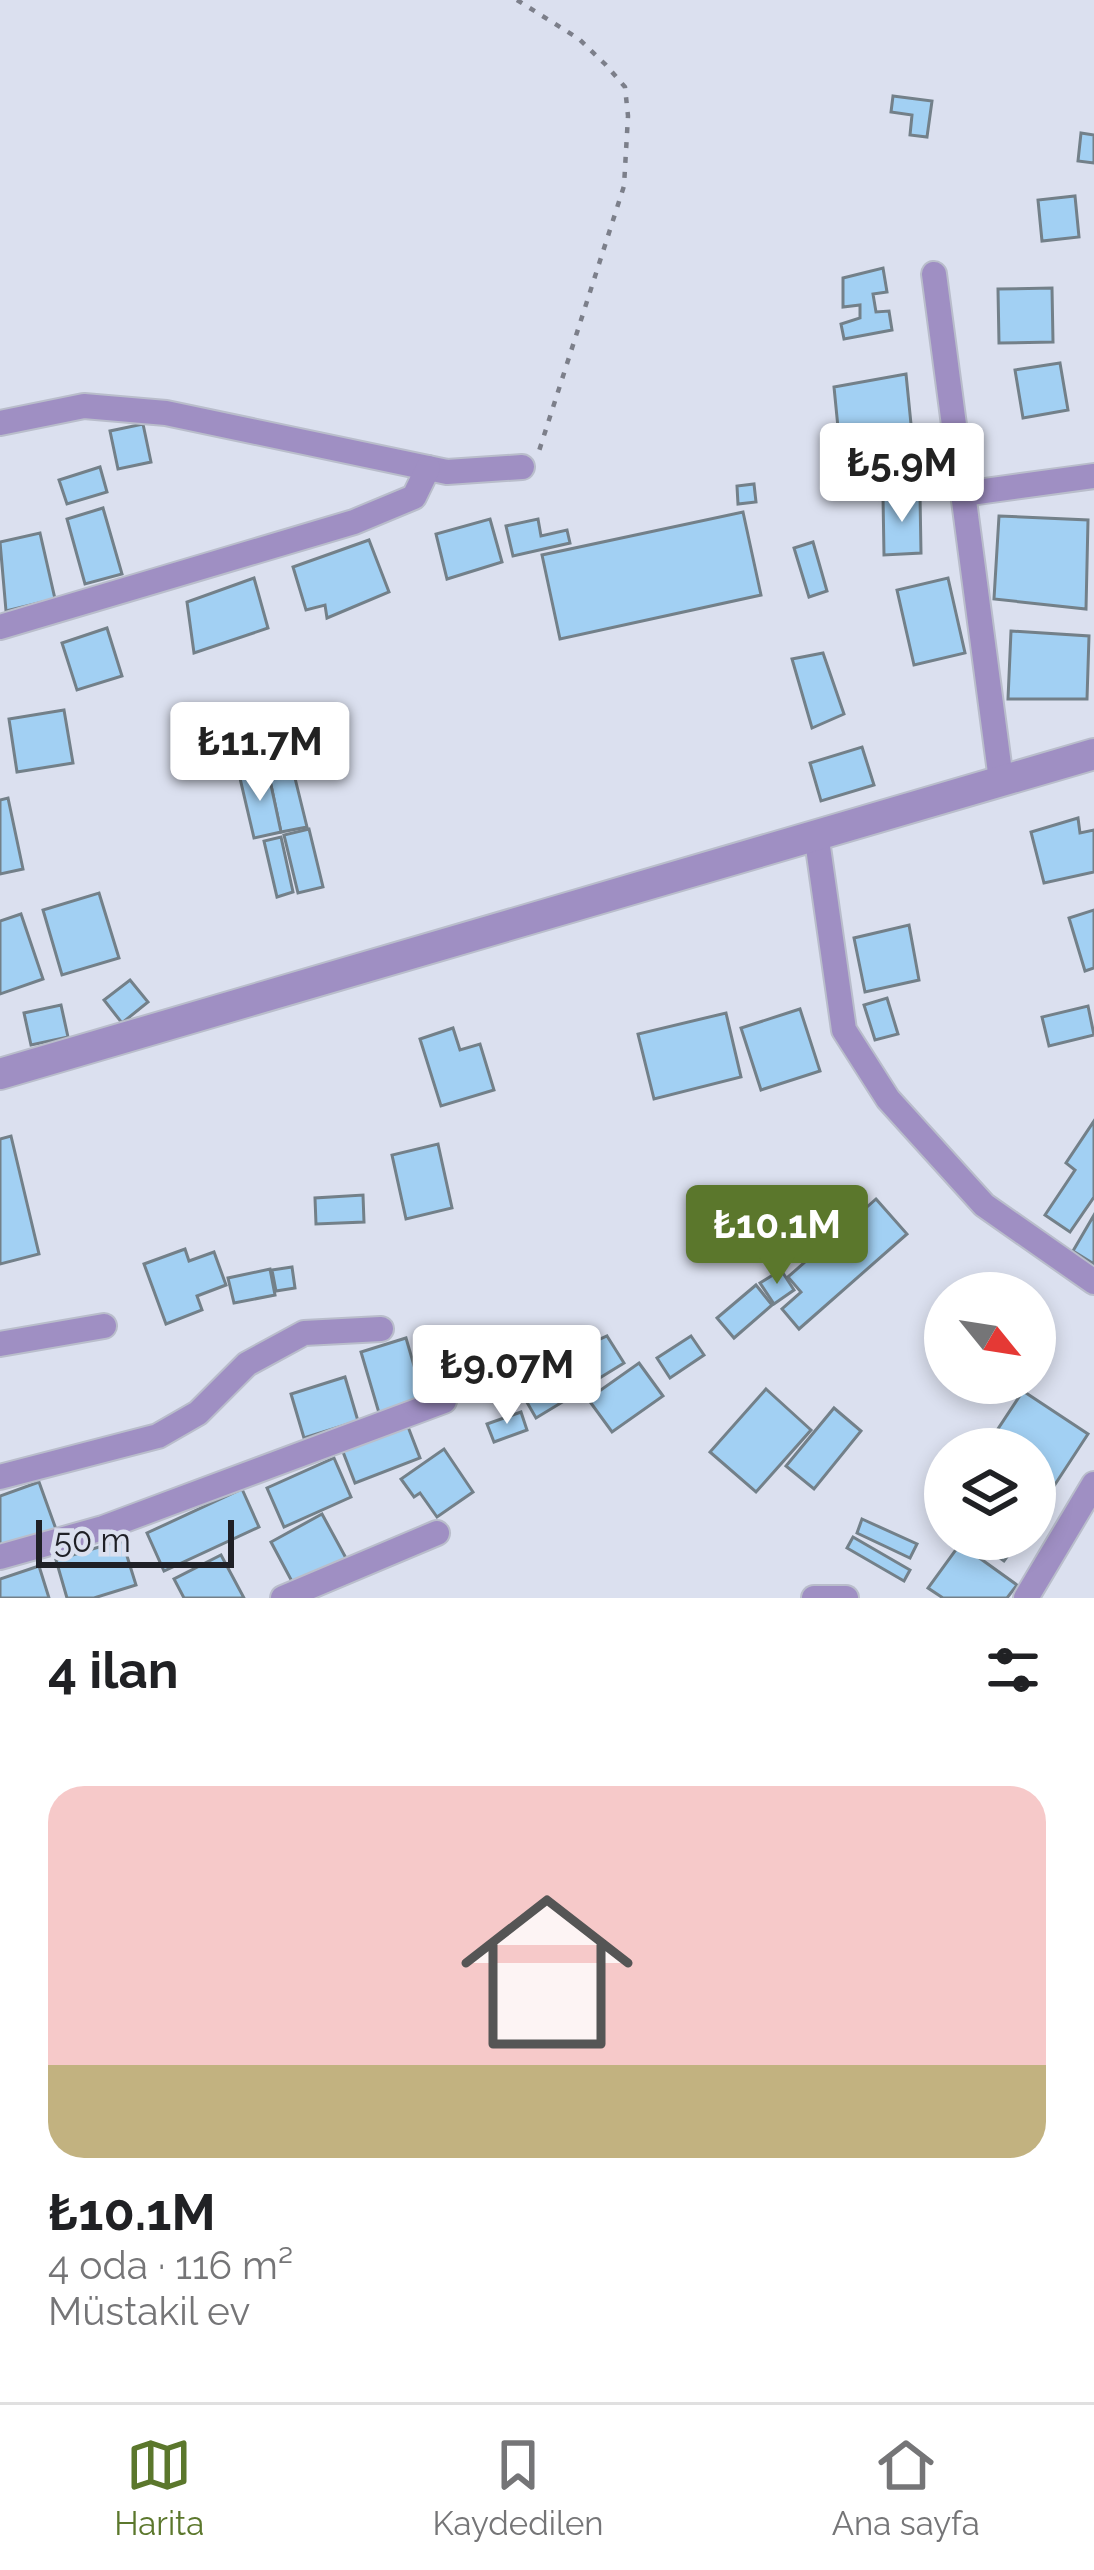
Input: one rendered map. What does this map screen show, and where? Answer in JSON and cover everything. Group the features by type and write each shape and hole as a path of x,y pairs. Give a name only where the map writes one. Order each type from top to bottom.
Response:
{"street":[{"path":"934,274 1001,780"},
{"path":"0,423 84,406 166,413 428,469 522,467"},
{"path":"0,627 354,522 414,497 428,469"},
{"path":"963,494 1094,476"},
{"path":"0,1074 1094,754"},
{"path":"816,833 844,1030 877,1082 984,1205 1094,1282"},
{"path":"0,1344 104,1326"},
{"path":"0,1477 158,1436 198,1413 247,1364 304,1333 381,1329"},
{"path":"0,1557 103,1528 444,1401"},
{"path":"1026,1598 1094,1484"},
{"path":"283,1598 437,1533"},
{"path":"814,1598 846,1598"}],"path":[{"path":"517,0 579,39 605,64 626,87 628,116 624,186 537,456 522,467"}],"building":[{"path":"893,96 932,101 927,137 910,135 912,115 891,112"},
{"path":"1081,133 1094,135 1094,163 1078,161"},
{"path":"1075,196 1079,237 1042,241 1038,200"},
{"path":"883,268 887,292 873,294 876,312 889,311 892,330 844,339 841,324 860,318 860,305 843,307 843,278"},
{"path":"1052,288 1053,342 999,343 998,289"},
{"path":"1060,363 1068,410 1023,418 1015,370"},
{"path":"906,374 912,434 840,448 834,387"},
{"path":"143,424 151,462 118,469 110,431"},
{"path":"100,467 107,492 67,504 59,480"},
{"path":"754,484 756,502 738,504 737,486"},
{"path":"920,495 921,553 884,555 883,496"},
{"path":"103,508 122,574 85,584 67,519"},
{"path":"743,512 761,595 560,639 542,555"},
{"path":"999,516 1088,520 1086,609 994,599"},
{"path":"490,519 502,562 447,579 436,534"},
{"path":"538,519 541,536 567,530 570,543 513,556 506,526"},
{"path":"40,533 55,599 6,611 0,542"},
{"path":"369,540 389,592 327,618 325,605 306,610 293,567"},
{"path":"813,542 827,591 809,597 794,548"},
{"path":"254,578 268,628 194,653 187,602"},
{"path":"948,578 965,653 914,665 897,590"},
{"path":"107,628 122,676 77,690 62,643"},
{"path":"1011,631 1089,636 1087,699 1008,699"},
{"path":"823,653 844,714 812,728 792,659"},
{"path":"64,710 73,763 17,772 9,719"},
{"path":"862,747 874,785 821,801 810,763"},
{"path":"292,766 307,827 281,832 268,771"},
{"path":"268,771 281,832 254,838 239,774"},
{"path":"8,798 23,869 0,874 0,800"},
{"path":"1078,818 1080,833 1094,830 1094,872 1044,883 1031,832"},
{"path":"309,829 323,887 298,893 284,835"},
{"path":"281,837 293,892 277,897 264,841"},
{"path":"99,893 119,958 62,975 43,910"},
{"path":"1094,910 1094,968 1085,971 1069,918"},
{"path":"21,914 43,979 0,994 0,921"},
{"path":"909,925 919,980 865,992 854,938"},
{"path":"130,980 148,1002 122,1023 104,1000"},
{"path":"887,998 898,1034 875,1040 864,1005"},
{"path":"61,1005 68,1037 31,1045 24,1013"},
{"path":"1088,1006 1094,1035 1049,1046 1042,1017"},
{"path":"800,1009 820,1071 761,1090 741,1028"},
{"path":"726,1013 741,1077 654,1099 638,1034"},
{"path":"453,1028 460,1050 480,1044 494,1090 441,1106 420,1039"},
{"path":"1094,1121 1094,1197 1070,1232 1045,1215 1075,1170 1066,1163"},
{"path":"11,1136 39,1254 0,1264 0,1139"},
{"path":"438,1144 452,1208 406,1219 392,1155"},
{"path":"363,1195 364,1222 316,1224 315,1198"},
{"path":"876,1199 907,1234 799,1329 782,1309 801,1292 788,1277"},
{"path":"1094,1215 1094,1264 1073,1251"},
{"path":"185,1249 189,1261 214,1252 226,1285 197,1296 202,1310 166,1324 144,1264"},
{"path":"292,1267 295,1288 276,1291 272,1270"},
{"path":"270,1269 275,1295 234,1303 228,1278"},
{"path":"781,1270 794,1290 774,1304 760,1283"},
{"path":"756,1285 772,1305 734,1338 717,1318"},
{"path":"607,1336 624,1363 572,1395 552,1361"},
{"path":"691,1336 704,1355 670,1378 657,1358"},
{"path":"406,1338 424,1400 379,1413 361,1352"},
{"path":"547,1359 569,1398 536,1418 513,1378"},
{"path":"639,1363 663,1396 612,1432 588,1399"},
{"path":"345,1377 358,1421 304,1438 291,1394"},
{"path":"513,1378 523,1395 512,1403 498,1384"},
{"path":"766,1389 811,1430 756,1492 710,1452"},
{"path":"1014,1404 1043,1404 1088,1434 1056,1483 1056,1428 999,1428"},
{"path":"834,1408 861,1431 814,1489 786,1466"},
{"path":"521,1412 527,1430 494,1442 487,1424"},
{"path":"405,1419 420,1458 355,1483 340,1444"},
{"path":"444,1449 473,1492 437,1517 420,1493 414,1497 401,1479"},
{"path":"334,1458 351,1497 284,1527 267,1488"},
{"path":"39,1482 57,1532 0,1553 0,1496"},
{"path":"242,1489 259,1527 164,1571 147,1533"},
{"path":"322,1514 347,1560 296,1589 271,1542"},
{"path":"862,1519 917,1544 910,1558 857,1533"},
{"path":"853,1537 910,1570 904,1581 847,1548"},
{"path":"122,1540 136,1585 94,1598 67,1598 56,1560"},
{"path":"221,1555 244,1598 184,1598 174,1579"},
{"path":"948,1560 982,1560 1017,1585 1007,1598 943,1598 928,1588"},
{"path":"39,1566 49,1598 0,1598 0,1579"}]}
